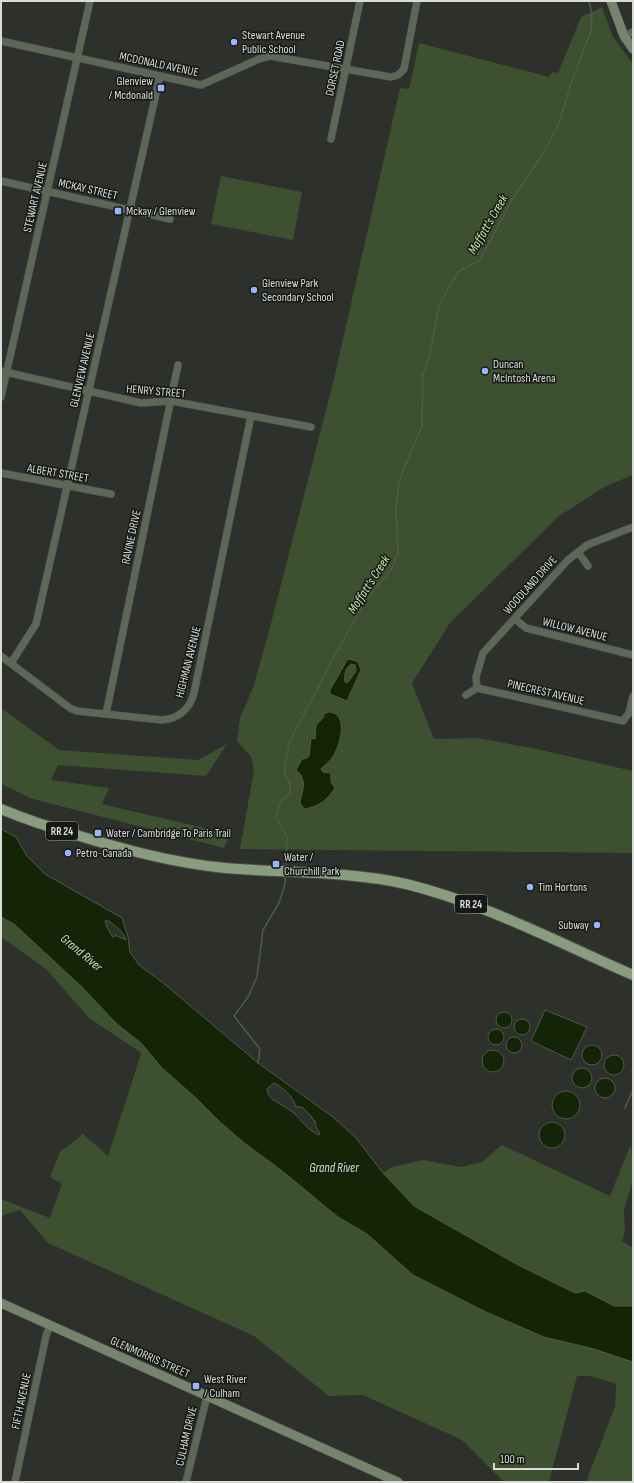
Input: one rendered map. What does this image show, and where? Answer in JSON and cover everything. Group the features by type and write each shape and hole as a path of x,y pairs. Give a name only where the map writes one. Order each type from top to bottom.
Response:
{"main road":[{"name":"RR 24","path":"1,809 23,818 124,850 224,868 374,879 405,884 440,893 501,916 633,975"}],"street":[{"name":"STEWART AVENUE","path":"1,397 4,371 78,58 90,1"},
{"name":"DORSET ROAD","path":"331,139 360,1"},
{"name":"MCDONALD AVENUE","path":"1,41 201,85 259,59 270,56 391,77 400,74 404,69 418,1"},
{"path":"611,1 624,36 633,50"},
{"path":"624,36 633,32"},
{"name":"GLENVIEW AVENUE","path":"11,663 36,624 160,76"},
{"name":"MCKAY STREET","path":"1,181 170,219"},
{"name":"RAVINE DRIVE","path":"106,714 178,365"},
{"name":"HENRY STREET","path":"4,371 141,403 170,402 311,427"},
{"name":"HIGHMAN AVENUE","path":"1,656 73,710 166,720 182,712 192,700 251,416"},
{"name":"ALBERT STREET","path":"1,473 111,494"},
{"name":"WOODLAND DRIVE","path":"477,688 476,677 483,653 568,560 587,545 633,527"},
{"path":"578,552 588,566"},
{"name":"WILLOW AVENUE","path":"515,619 526,628 633,655"},
{"path":"466,695 477,688"},
{"name":"PINECREST AVENUE","path":"477,688 623,721 629,713 633,696"},
{"name":"GLENMORRIS STREET","path":"1,1303 398,1482"},
{"name":"FIFTH AVENUE","path":"16,1482 45,1340 50,1325"},
{"name":"CULHAM DRIVE","path":"186,1482 207,1396"}],"shaded area":[{"path":"602,7 613,37 633,64 633,475 604,487 558,517 450,623 412,683 434,739 477,738 537,749 633,771 633,853 240,849 254,770 251,757 237,741 240,718 253,688 269,631 333,383 400,88 409,89 419,43 549,77 552,72 558,73 581,17"},
{"path":"221,176 302,192 293,240 211,224"},
{"path":"1,708 59,750 198,760 227,744 206,776 58,765 51,780 109,788 102,804 230,834 224,848 33,799 1,784"},
{"path":"1,917 14,924 82,987 116,1023 142,1044 162,1068 243,1142 281,1170 338,1217 367,1234 413,1275 594,1349 633,1362 633,1482 586,1482 615,1406 616,1384 591,1376 577,1376 549,1482 504,1482 462,1440 363,1395 329,1396 254,1336 48,1243 20,1210 1,1216 1,1199 50,1218 62,1184 50,1177 60,1152 83,1134 108,1156 141,1054 89,1018 46,969 1,937"},
{"path":"502,1145 610,1196 630,1146 632,1151 633,1180 624,1210 625,1232 622,1241 633,1248 633,1306 614,1306 585,1291 575,1293 516,1264 414,1206 383,1173 392,1167 423,1160 461,1167 482,1162"}],"water":[{"path":"349,659 358,662 361,670 347,701 330,694 330,690","holes":["351,664 355,665 356,671 346,683 345,672"]},
{"path":"328,712 335,714 339,718 341,731 335,753 321,769 323,772 331,773 331,782 335,788 329,796 318,805 304,809 300,803 304,784 301,775 296,770 302,759 309,756 311,738 315,739 316,725 323,718 324,714"},
{"name":"Grand River","path":"1,829 16,837 27,856 45,874 122,918 128,937 130,952 139,965 162,982 258,1063 333,1117 356,1138 383,1173 414,1206 516,1264 575,1293 585,1291 614,1306 633,1306 633,1362 594,1349 544,1337 486,1312 413,1275 367,1234 338,1217 281,1170 243,1142 162,1068 142,1044 116,1023 82,987 14,924 1,917","holes":["105,921 109,921 116,927 123,934 126,940 115,935 114,937 112,936","274,1083 281,1087 293,1099 296,1107 302,1107 311,1116 316,1122 315,1125 320,1134 318,1135 308,1128 294,1113 272,1099 268,1094 267,1089"]},
{"path":"545,1010 587,1027 571,1060 531,1041"},
{"path":"501,1012 507,1012 512,1017 510,1026 507,1028 501,1028 496,1023 496,1017"},
{"path":"519,1019 525,1019 530,1024 528,1033 525,1035 519,1035 514,1030 514,1024"},
{"path":"493,1029 499,1029 504,1034 502,1043 499,1045 493,1045 488,1040 488,1034"},
{"path":"511,1037 517,1037 522,1042 520,1051 517,1053 511,1053 506,1048 506,1042"},
{"path":"592,1045 599,1048 602,1055 599,1062 592,1065 585,1062 582,1055 585,1048"},
{"path":"493,1050 501,1053 504,1061 501,1069 493,1072 485,1069 482,1061 485,1053"},
{"path":"614,1055 621,1058 624,1065 621,1072 614,1075 607,1072 604,1065 607,1058"},
{"path":"582,1068 589,1071 592,1078 589,1085 582,1088 575,1085 572,1078 575,1071"},
{"path":"605,1078 612,1081 615,1088 612,1095 605,1098 598,1095 595,1088 598,1081"},
{"path":"566,1091 576,1095 580,1105 576,1115 566,1119 556,1115 552,1105 556,1095"},
{"path":"552,1122 562,1125 565,1135 562,1145 552,1148 542,1145 539,1135 542,1125"}],"waterway":[{"name":"Moffatt's Creek","path":"286,868 287,837 276,817 280,802 291,792 289,781 284,773 289,743 330,664 367,598 391,570 398,553 396,507 399,481 422,426 423,375 430,353 439,305 458,272 480,260 513,198 544,152 558,125 573,78 591,31 592,14 589,1"},
{"name":"Moffatt's Creek","path":"258,1063 260,1049 234,1016 248,997 257,977 263,930 279,903 285,884 285,876"},
{"path":"625,1108 633,1090"}],"place":[{"name":"Stewart Avenue Public School","path":"234,42"},
{"name":"Glenview / Mcdonald","path":"161,88"},
{"name":"Mckay / Glenview","path":"118,211"},
{"name":"Glenview Park Secondary School","path":"254,290"},
{"name":"Duncan McIntosh Arena","path":"485,371"},
{"name":"Water / Cambridge To Paris Trail","path":"98,833"},
{"name":"Petro-Canada","path":"68,853"},
{"name":"Water / Churchill Park","path":"276,864"},
{"name":"Tim Hortons","path":"530,887"},
{"name":"Subway","path":"597,925"},
{"name":"West River / Culham","path":"196,1386"}]}
